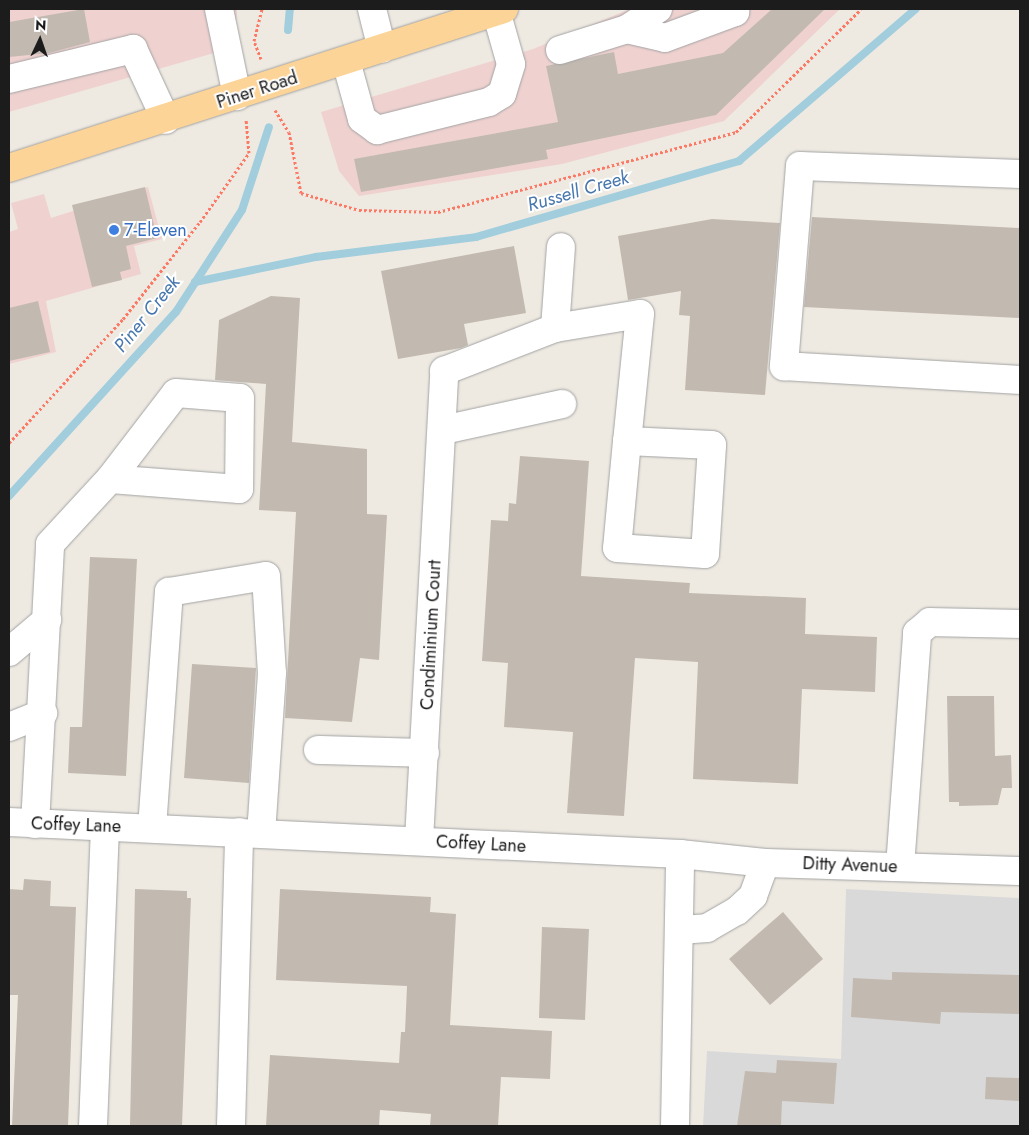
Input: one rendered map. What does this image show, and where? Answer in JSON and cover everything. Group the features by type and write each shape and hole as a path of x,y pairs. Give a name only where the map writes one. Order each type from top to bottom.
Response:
{"main road":[{"name":"Piner Road","path":"9,168 166,120 500,10"}],"street":[{"path":"219,9 253,91"},
{"path":"372,9 382,49"},
{"path":"560,50 627,29 658,9"},
{"path":"627,29 665,38 735,12 732,9"},
{"path":"346,61 362,119 377,130 489,102 502,94 511,64 500,10"},
{"path":"9,78 133,49 166,120"},
{"path":"1020,174 800,166 784,366 1020,380"},
{"path":"561,247 554,328 640,314 617,548 705,554 712,445 628,441"},
{"name":"Condiminium Court","path":"419,840 443,430 444,370 554,328"},
{"path":"22,823 43,712 50,544 110,479 176,393 240,398 239,489 110,479"},
{"path":"443,430 562,404"},
{"path":"152,828 169,592 266,576 272,673 250,833 231,1126"},
{"path":"9,652 47,620"},
{"path":"900,867 917,633 930,622 1020,624"},
{"path":"9,727 43,712"},
{"path":"318,750 425,753"},
{"name":"Coffey Lane","path":"22,823 419,840 680,854"},
{"path":"93,1126 105,827"},
{"path":"675,1126 680,854"},
{"name":"Ditty Avenue","path":"680,854 765,863 1020,871"},
{"path":"680,930 706,928 738,910 752,896 765,863"}],"path":[{"path":"9,443 123,319 249,154 254,41 262,9"},
{"path":"253,91 289,132 301,194 359,210 438,212 736,132 861,9"}],"shaded area":[{"path":"9,9 237,9 235,47 9,112"},
{"path":"630,9 840,9 724,121 562,164 359,196 339,171 321,112 533,49"},
{"path":"148,187 162,239 134,246 141,274 46,301 56,352 9,364 9,232 18,229 11,203 44,194 51,218"},
{"path":"846,889 1020,898 1020,1126 703,1126 707,1051 841,1059"}],"building":[{"path":"84,9 90,42 49,53 9,57 9,22"},
{"path":"772,9 825,9 716,115 546,150 548,159 361,192 354,159 558,122 546,66 614,52 618,74 723,53"},
{"path":"145,187 157,238 126,246 131,269 120,272 122,280 92,287 72,205"},
{"path":"812,217 1020,228 1020,318 804,307"},
{"path":"712,219 780,223 765,395 685,390 690,316 679,315 681,291 628,300 618,236"},
{"path":"514,246 526,313 464,324 468,345 461,348 398,359 381,271"},
{"path":"271,296 300,298 292,442 367,449 367,514 387,515 379,660 360,658 352,722 285,718 296,512 259,510 266,384 215,380 219,320"},
{"path":"38,301 50,352 9,361 9,308"},
{"path":"520,456 589,461 581,576 690,583 689,593 806,598 805,634 877,637 875,692 802,689 798,784 693,779 698,662 635,658 624,816 567,813 573,732 504,727 508,663 482,661 491,520 508,521 509,503 516,504"},
{"path":"90,557 137,559 126,776 68,773 70,727 82,727"},
{"path":"192,664 256,668 249,783 184,778"},
{"path":"947,696 994,696 995,756 1011,755 1012,788 1002,788 998,805 959,806 959,802 949,802"},
{"path":"24,879 51,881 50,906 76,907 68,1126 12,1126 18,995 9,995 9,889 23,890"},
{"path":"135,889 187,891 187,898 191,898 182,1126 130,1126"},
{"path":"280,889 431,897 430,912 456,914 450,1025 552,1031 550,1079 501,1077 498,1126 430,1126 431,1114 380,1110 379,1126 266,1126 270,1055 399,1063 401,1032 405,1032 407,986 276,980"},
{"path":"783,912 823,959 770,1005 729,959"},
{"path":"542,927 589,929 585,1020 539,1018"},
{"path":"892,972 1020,975 1020,1014 941,1012 940,1024 851,1017 853,978 892,980"},
{"path":"777,1060 837,1063 834,1104 782,1101 781,1126 737,1126 745,1071 776,1073"},
{"path":"986,1077 1020,1078 1020,1101 985,1099"}],"waterway":[{"name":"Piner Creek","path":"288,30 290,9"},
{"name":"Russell Creek","path":"195,282 316,257 476,237 739,161 916,9"},
{"name":"Piner Creek","path":"9,496 176,312 242,210 269,127"}],"place":[{"name":"7-Eleven","path":"114,230"}]}
